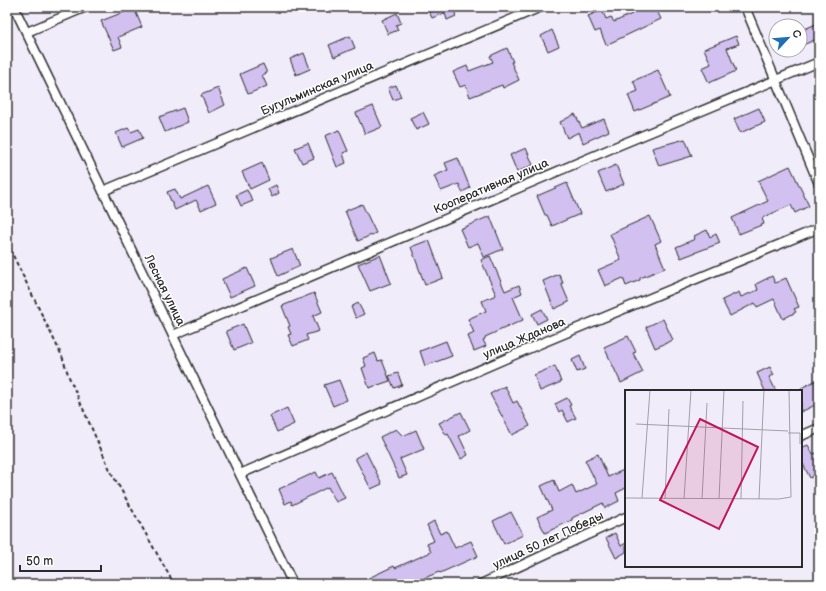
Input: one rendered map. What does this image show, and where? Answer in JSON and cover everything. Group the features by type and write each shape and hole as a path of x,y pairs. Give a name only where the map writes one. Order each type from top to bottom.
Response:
{"street":[{"name":"Лесная улица","path":"14,7 293,584"},
{"path":"26,32 86,7"},
{"name":"Бугульминская улица","path":"103,192 541,7"},
{"path":"745,7 819,184"},
{"name":"Кооперативная улица","path":"173,335 774,79 819,62"},
{"name":"улица Жданова","path":"240,474 537,346 819,228"},
{"path":"802,436 819,428"},
{"name":"улица 50 лет Победы","path":"481,584 625,517"}],"path":[{"path":"7,243 62,356 69,377 111,472 174,584"}],"building":[{"path":"427,7 459,7 454,10 456,16 447,20 445,13 432,18"},
{"path":"630,7 648,7 650,12 656,9 661,19 606,45 600,30 595,32 588,16 602,10 606,19 611,17 614,22 632,14"},
{"path":"134,8 142,27 118,37 122,47 114,50 101,21"},
{"path":"397,13 401,23 396,25 398,30 388,34 382,20"},
{"path":"816,24 819,30 819,38 808,43 808,28"},
{"path":"552,30 559,46 548,51 541,36"},
{"path":"350,36 355,48 334,57 329,45"},
{"path":"736,36 739,44 727,48 736,71 709,83 702,68 711,64 704,49"},
{"path":"507,48 519,80 503,88 502,85 470,97 466,85 460,87 453,72 467,66 469,71 493,62 490,56"},
{"path":"304,53 310,69 296,75 290,59"},
{"path":"263,64 267,73 262,75 267,86 248,94 240,74"},
{"path":"658,70 670,97 635,112 628,95 638,91 633,81"},
{"path":"396,85 401,97 393,100 388,88"},
{"path":"218,88 225,105 209,113 201,95"},
{"path":"373,106 382,127 365,134 356,113"},
{"path":"183,108 188,122 165,132 159,117"},
{"path":"759,108 765,122 740,133 734,119"},
{"path":"423,112 429,124 416,130 410,118"},
{"path":"575,114 582,128 604,119 609,131 583,143 579,132 567,138 560,122"},
{"path":"128,128 131,132 139,129 143,138 122,147 116,133"},
{"path":"339,130 348,151 343,153 346,163 337,167 325,136"},
{"path":"685,139 692,156 659,166 652,148"},
{"path":"308,143 314,158 302,163 295,148"},
{"path":"526,148 533,165 517,172 510,155"},
{"path":"458,158 470,188 462,192 459,184 441,191 434,176 448,170 445,163"},
{"path":"262,163 269,180 250,189 242,172"},
{"path":"616,165 624,184 606,192 598,173"},
{"path":"790,166 809,206 795,213 791,205 762,218 764,224 739,234 732,218 768,201 758,181"},
{"path":"567,183 580,214 552,226 547,215 545,215 537,196"},
{"path":"276,185 279,193 272,197 268,189"},
{"path":"208,186 216,203 201,210 196,200 175,210 167,192 175,189 180,199"},
{"path":"247,190 253,201 241,206 236,195"},
{"path":"362,204 376,233 358,241 345,211"},
{"path":"490,216 503,249 484,257 478,243 468,247 460,229"},
{"path":"650,216 661,241 655,244 665,268 640,278 640,280 626,286 623,278 605,286 598,270 621,260 610,234"},
{"path":"707,230 710,237 716,234 720,243 681,258 676,247 695,239 694,236"},
{"path":"429,240 443,278 425,285 411,247"},
{"path":"293,249 300,266 278,276 271,258"},
{"path":"380,255 391,283 370,291 358,264"},
{"path":"490,256 505,291 519,285 522,293 513,297 523,320 485,337 483,340 486,346 474,351 468,336 474,333 468,319 486,311 482,301 496,295 481,260"},
{"path":"247,268 255,286 230,297 222,279"},
{"path":"559,274 569,302 554,309 543,281"},
{"path":"772,276 775,283 786,278 799,307 794,309 796,312 783,319 774,299 757,307 755,303 730,316 722,300 739,292 741,297 758,290 756,284"},
{"path":"314,293 322,312 313,316 319,331 306,335 308,340 293,346 288,335 291,334 288,327 290,326 282,306"},
{"path":"358,303 364,314 356,318 351,307"},
{"path":"542,309 547,319 537,324 532,314"},
{"path":"663,319 673,340 655,348 646,327"},
{"path":"243,324 251,343 234,350 226,331"},
{"path":"628,336 636,352 633,353 643,372 621,383 604,347"},
{"path":"446,341 452,356 425,366 420,351"},
{"path":"375,353 378,361 382,360 390,381 369,388 362,368 366,366 363,358"},
{"path":"580,356 585,369 577,372 572,360"},
{"path":"555,366 561,382 540,391 534,375"},
{"path":"770,367 774,375 769,377 776,390 765,390 757,373"},
{"path":"398,373 402,385 394,388 389,376"},
{"path":"819,379 819,403 802,412 802,390 801,388"},
{"path":"339,380 347,400 333,406 324,385"},
{"path":"505,386 513,403 517,401 530,426 512,435 490,394"},
{"path":"567,398 571,405 569,406 576,418 568,422 562,410 559,412 555,404"},
{"path":"287,408 294,424 277,432 270,416"},
{"path":"461,412 470,430 459,436 468,455 461,459 448,434 446,435 439,423"},
{"path":"396,429 403,436 416,430 424,449 400,459 407,475 399,478 380,437"},
{"path":"808,445 813,454 819,452 819,473 810,478 802,462 802,448"},
{"path":"366,452 382,484 371,489 355,458"},
{"path":"598,454 608,477 625,469 625,488 616,493 619,501 605,508 603,503 545,533 537,517 552,510 541,486 554,480 559,492 572,485 576,494 597,484 585,460"},
{"path":"316,472 319,478 332,472 345,498 336,502 328,487 292,505 291,501 285,504 279,489"},
{"path":"511,512 523,535 504,544 493,521"},
{"path":"434,521 440,534 447,531 455,548 471,541 478,556 440,573 439,572 410,584 356,584 394,566 395,568 431,552 427,544 434,541 427,525"},
{"path":"615,533 621,546 625,544 625,553 616,558 606,538"}]}
